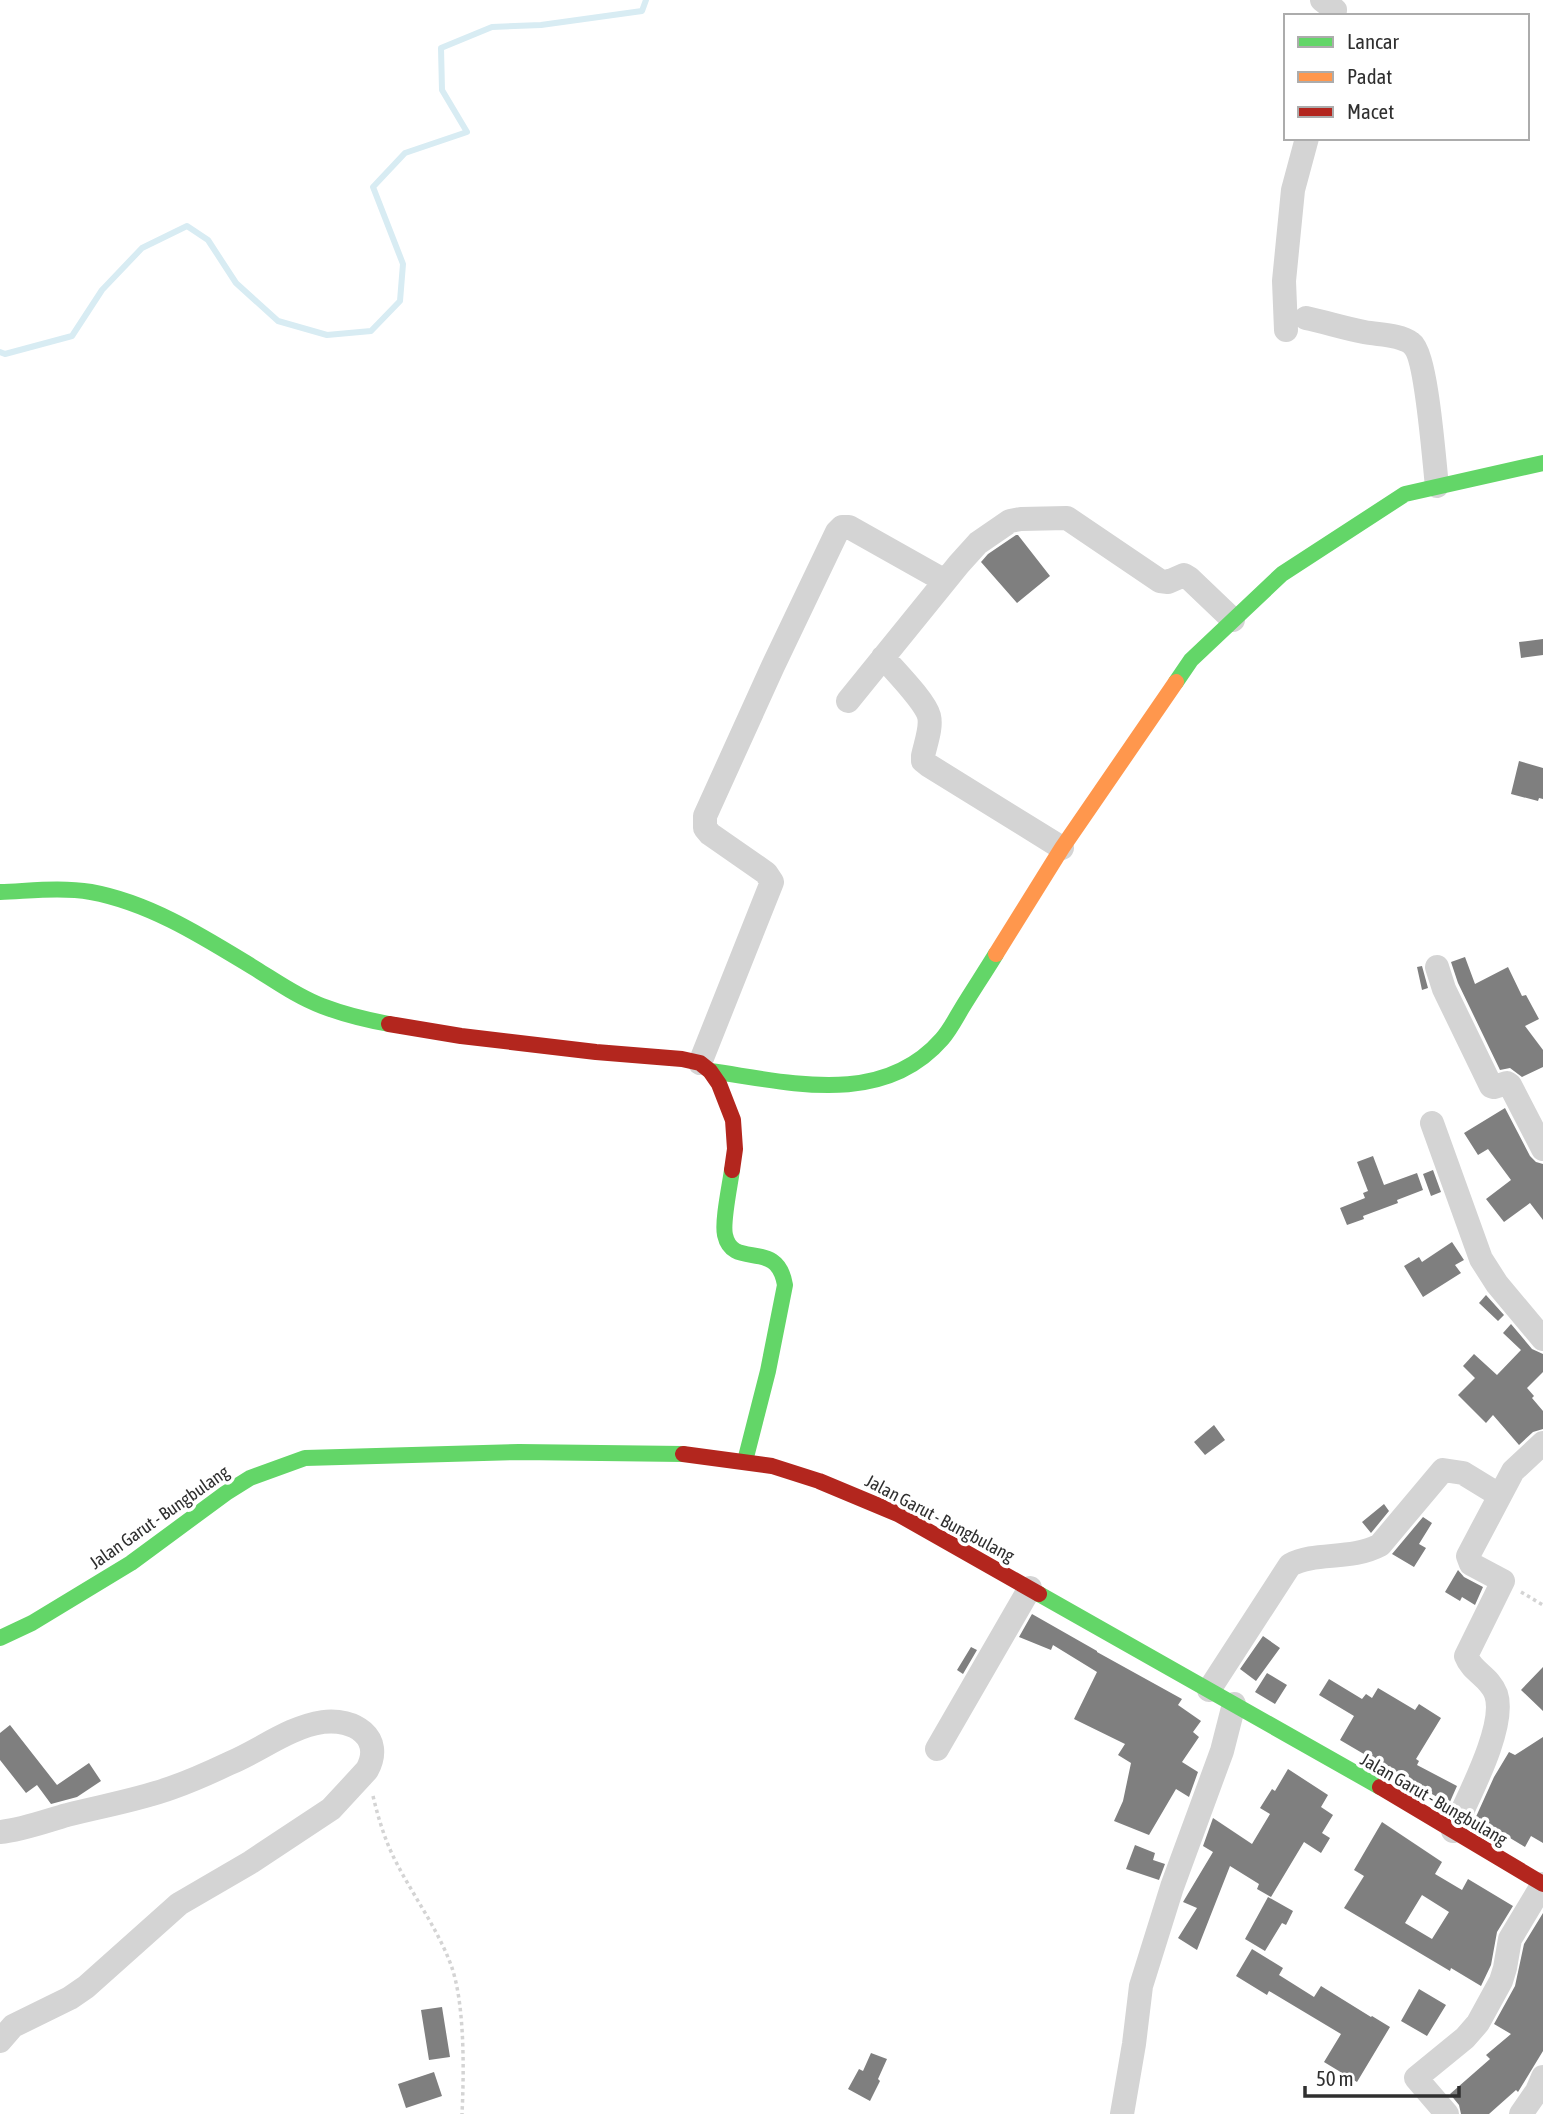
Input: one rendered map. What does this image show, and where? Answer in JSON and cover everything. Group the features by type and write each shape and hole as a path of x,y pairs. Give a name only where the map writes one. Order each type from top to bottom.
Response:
{"street":[{"path":"1322,0 1335,10 1334,14"},
{"path":"1306,140 1293,190 1284,281 1296,323 1363,332 1412,343 1417,349 1426,391 1437,486"},
{"path":"0,892 61,890 90,892 115,898 170,920 322,1006 384,1023 510,1042 682,1059 705,1067 834,1086 878,1081 920,1061 944,1037 1062,848 1191,660 1282,574 1405,494 1543,463"},
{"path":"848,701 944,581 978,543 1010,521 1067,518 1160,580 1168,582 1184,575 1189,578 1233,620"},
{"path":"705,1067 772,882 766,873 710,834 705,828 705,816 837,532 842,527 849,527 944,581"},
{"path":"883,657 928,714 923,761 1062,848"},
{"path":"1437,967 1444,989 1491,1086 1509,1083 1543,1149"},
{"path":"705,1067 719,1084 733,1120 735,1133 723,1233 728,1247 734,1251 772,1260 781,1265 785,1272 785,1285 768,1371 745,1461"},
{"path":"1432,1123 1481,1259 1497,1284 1543,1339"},
{"path":"1453,1831 1485,1758 1499,1711 1497,1696 1491,1684 1469,1663 1466,1656 1503,1581 1471,1564 1468,1556 1517,1466 1543,1443"},
{"name":"Jalan Garut - Bungbulang","path":"0,1639 32,1623 131,1563 234,1488 305,1458 519,1452 691,1454 745,1461 804,1476 878,1504 1234,1704 1543,1884"},
{"path":"1209,1690 1290,1565 1298,1560 1360,1553 1380,1545 1443,1470 1463,1473 1499,1495"},
{"path":"937,1749 1030,1588"},
{"path":"1122,2114 1141,1986 1172,1887 1218,1761 1234,1704"},
{"path":"0,1832 170,1788 234,1762 288,1733 324,1722 352,1724 366,1734 373,1751 367,1770 331,1809 251,1862 179,1904 86,1987 70,1998 13,2026 0,2041"},
{"path":"1447,2114 1416,2078 1465,2038 1478,2023 1501,1981 1510,1939 1543,1884"},
{"path":"1521,2114 1543,2077"}],"path":[{"path":"367,1770 382,1830 394,1858 452,1967 459,1998 462,2114"}],"building":[{"path":"1016,535 1050,576 1017,603 981,562"},
{"path":"1543,639 1543,655 1521,658 1519,642"},
{"path":"1519,761 1543,768 1543,799 1539,798 1538,801 1511,794"},
{"path":"1465,957 1475,984 1508,967 1522,996 1526,995 1539,1019 1525,1026 1543,1050 1543,1067 1522,1077 1510,1068 1500,1070 1458,983 1451,962"},
{"path":"1422,966 1428,988 1422,990 1417,967"},
{"path":"1505,1108 1530,1156 1543,1164 1543,1220 1530,1203 1504,1222 1486,1199 1511,1180 1488,1149 1478,1155 1464,1133"},
{"path":"1373,1156 1384,1185 1417,1173 1423,1190 1347,1225 1340,1208 1365,1198 1363,1193 1368,1191 1357,1162"},
{"path":"1433,1170 1441,1192 1431,1196 1423,1174"},
{"path":"1452,1242 1464,1260 1455,1265 1461,1273 1423,1297 1404,1266 1419,1257 1422,1262"},
{"path":"1486,1295 1504,1315 1498,1321 1479,1303"},
{"path":"1511,1324 1532,1349 1543,1354 1543,1372 1527,1388 1543,1411 1543,1429 1533,1432 1519,1445 1493,1415 1486,1423 1458,1395 1475,1378 1463,1366 1474,1354 1497,1375 1521,1350 1503,1333"},
{"path":"1214,1425 1225,1440 1205,1455 1194,1442"},
{"path":"1384,1504 1389,1511 1371,1533 1362,1522"},
{"path":"1423,1517 1432,1523 1419,1544 1426,1548 1414,1567 1392,1554"},
{"path":"1458,1570 1464,1577 1483,1587 1475,1605 1462,1597 1460,1601 1445,1592"},
{"path":"1032,1614 1182,1699 1178,1705 1201,1721 1193,1732 1199,1737 1182,1762 1198,1772 1189,1797 1176,1789 1149,1835 1114,1821 1123,1801 1131,1763 1118,1755 1125,1744 1074,1719 1097,1672 1053,1645 1051,1650 1019,1637"},
{"path":"1263,1636 1280,1648 1256,1681 1240,1669"},
{"path":"971,1647 977,1650 963,1674 957,1670"},
{"path":"1543,1667 1543,1711 1521,1690"},
{"path":"1267,1673 1287,1685 1275,1704 1255,1692"},
{"path":"1329,1679 1362,1699 1366,1694 1372,1698 1378,1688 1415,1710 1419,1704 1441,1718 1416,1759 1419,1761 1417,1765 1457,1786 1449,1804 1340,1740 1354,1716 1319,1695"},
{"path":"10,1725 57,1785 89,1763 101,1781 77,1797 51,1804 37,1785 26,1793 0,1760 0,1733"},
{"path":"1543,1737 1543,1843 1531,1836 1525,1847 1475,1819 1509,1752 1515,1755"},
{"path":"1288,1769 1328,1795 1321,1807 1333,1815 1322,1833 1330,1838 1321,1853 1304,1842 1271,1897 1257,1889 1259,1884 1230,1866 1197,1950 1178,1938 1197,1908 1183,1902 1213,1852 1203,1846 1213,1818 1252,1844 1270,1814 1260,1808 1272,1789 1275,1791"},
{"path":"1382,1822 1442,1862 1435,1874 1462,1890 1468,1879 1513,1906 1497,1932 1491,1965 1481,1986 1451,1968 1450,1971 1344,1908 1364,1876 1354,1870","holes":["1422,1895 1449,1912 1432,1939 1405,1923"]},
{"path":"1135,1845 1155,1853 1153,1860 1165,1864 1159,1880 1126,1869"},
{"path":"1268,1897 1293,1911 1286,1925 1282,1923 1265,1951 1245,1939"},
{"path":"1543,1913 1543,2051 1518,2092 1516,2090 1489,2114 1461,2114 1459,2105 1450,2094 1490,2059 1486,2055 1511,2034 1494,2024 1515,1986 1524,1944"},
{"path":"1252,1949 1283,1968 1279,1975 1314,1997 1321,1986 1390,2027 1357,2082 1324,2062 1341,2034 1269,1991 1267,1995 1236,1976"},
{"path":"1419,1989 1446,2005 1427,2036 1401,2021"},
{"path":"442,2007 450,2057 429,2060 421,2010"},
{"path":"871,2053 887,2059 870,2101 848,2089 859,2069 863,2071"},
{"path":"434,2072 442,2096 406,2108 398,2084"}],"waterway":[{"path":"0,352 5,354 72,336 102,290 142,248 187,226 208,240 236,283 278,321 327,335 371,331 400,301 403,264 373,187 405,153 467,132 442,90 441,48 492,27 541,25 642,11 646,0"}],"traffic: fast":[{"path":"1176,682 1191,660 1282,574 1405,494 1543,463"},
{"path":"0,892 80,891 135,904 197,934 313,1002 364,1019 389,1024"},
{"path":"710,1071 802,1084 833,1085 892,1075 918,1061 942,1039 996,954"},
{"path":"732,1170 725,1221 725,1235 730,1246 745,1254 773,1262 785,1285 768,1371 745,1461"},
{"path":"0,1638 32,1623 131,1563 250,1478 305,1458 519,1452 683,1454"},
{"path":"1039,1594 1380,1787"}],"traffic: slow":[{"path":"996,954 1062,848 1176,682"}],"traffic: jam":[{"path":"389,1024 461,1036 700,1063 719,1084 733,1120 735,1149 732,1170"},
{"path":"683,1454 772,1466 819,1481 898,1514 1039,1594"},
{"path":"1380,1787 1543,1884"}]}
